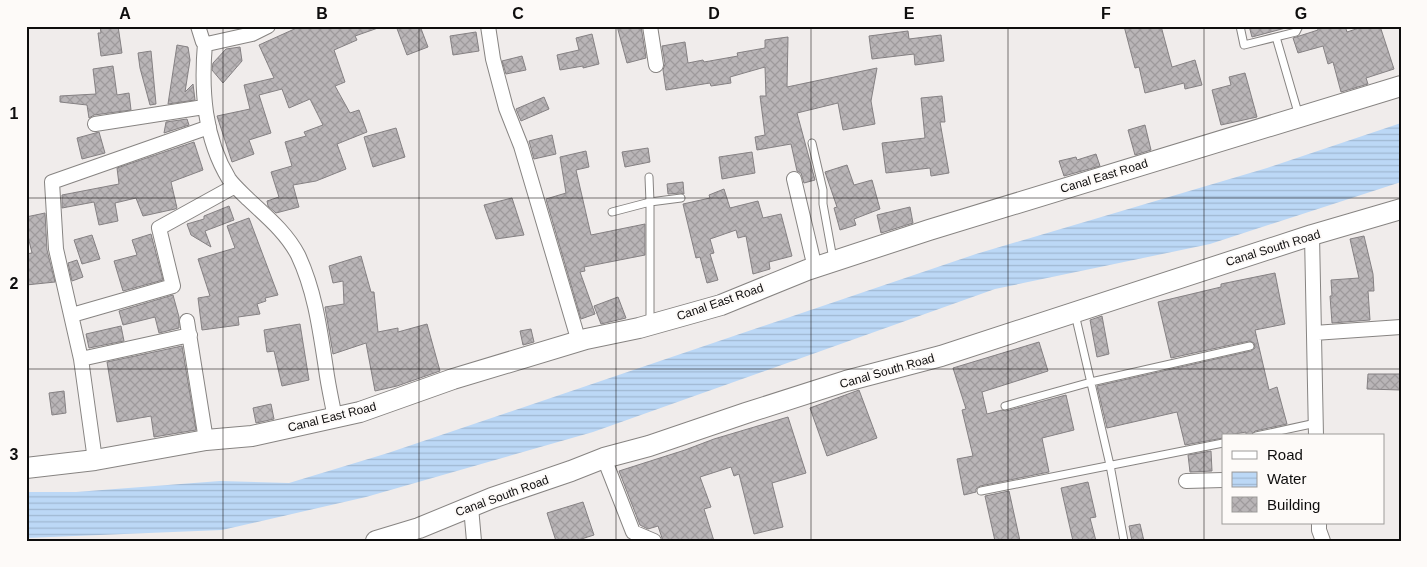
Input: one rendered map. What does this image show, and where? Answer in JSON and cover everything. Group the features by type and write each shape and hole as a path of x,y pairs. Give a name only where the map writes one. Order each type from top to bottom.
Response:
{"main road":[{"name":"Canal East Road","path":"26,468 95,460 206,440 252,436 360,412 453,379 579,342 650,325 722,304 825,265 929,230 1401,86"},
{"name":"Canal South Road","path":"387,539 604,458 649,446 846,382 941,356 1312,235 1401,209"}],"street":[{"path":"198,26 205,43 203,67 204,106 212,142 230,180 275,223 297,254 311,289 322,336 335,418"},
{"path":"205,43 252,34 268,26"},
{"path":"488,26 493,59 506,108 521,146 579,342"},
{"path":"650,26 656,65"},
{"path":"95,124 204,106"},
{"path":"95,460 81,359 56,249 52,182 209,127"},
{"path":"794,179 825,265"},
{"path":"72,315 173,286 159,228 235,186"},
{"path":"1312,235 1316,429"},
{"path":"187,321 206,440"},
{"path":"1314,333 1401,327"},
{"path":"81,359 190,335"},
{"path":"604,458 633,532 654,541"},
{"path":"1186,481 1222,480"},
{"path":"471,507 474,541"},
{"path":"1319,524 1323,541"}],"lane":[{"path":"1240,26 1244,45 1296,32 1299,26"},
{"path":"1276,37 1299,117"},
{"path":"812,143 823,190 825,265"},
{"path":"649,177 650,325"},
{"path":"612,212 650,202 681,198"},
{"path":"1074,312 1110,465 1124,541"},
{"path":"1005,406 1091,382 1250,346"},
{"path":"1273,434 1316,429"},
{"path":"981,491 1222,443"}],"water":[{"path":"1401,123 1401,182 1210,244 995,289 593,432 366,497 222,530 26,538 26,492 76,492 220,481 289,483 388,453 976,254 1267,168"}],"building":[{"path":"100,26 118,26 122,53 101,56 98,33 101,33"},
{"path":"301,26 377,26 378,28 355,36 357,40 334,50 345,82 335,86 350,113 359,110 367,132 337,144 346,169 316,181 293,185 299,207 276,213 268,206 267,201 279,197 271,172 292,166 285,142 306,136 304,132 323,125 310,99 289,108 282,89 259,95 271,133 249,140 254,154 232,162 217,116 250,109 244,85 274,78 259,45"},
{"path":"396,26 420,26 428,47 407,55"},
{"path":"617,26 641,26 646,58 627,63"},
{"path":"1124,26 1161,26 1172,67 1195,60 1202,85 1185,89 1184,83 1145,93 1139,67 1135,68"},
{"path":"1249,26 1293,26 1252,37"},
{"path":"1317,26 1345,26 1347,32 1365,26 1380,26 1394,69 1366,78 1368,84 1341,92 1333,62 1328,64 1323,46 1298,53 1293,38 1318,30"},
{"path":"908,31 909,39 941,35 944,61 915,65 914,54 872,59 869,36"},
{"path":"476,32 479,51 453,55 450,36"},
{"path":"592,34 599,64 583,68 583,66 560,70 557,55 579,50 576,38"},
{"path":"788,37 787,87 877,68 871,101 875,124 843,130 838,103 797,113 815,180 804,183 801,173 797,171 791,144 757,150 755,137 765,135 760,96 766,96 765,67 730,77 731,83 711,86 710,83 666,90 663,70 665,64 662,46 685,42 688,63 703,60 704,62 738,56 737,53 765,48 765,40"},
{"path":"177,45 188,47 190,60 185,92 193,84 195,100 168,104"},
{"path":"240,47 242,61 223,83 212,70 213,63 226,49"},
{"path":"151,51 156,104 150,105 138,53"},
{"path":"522,56 526,70 506,74 502,61"},
{"path":"113,66 117,95 129,93 131,110 94,115 89,118 87,105 60,102 60,96 96,94 93,69"},
{"path":"1245,73 1257,117 1221,125 1212,90 1231,85 1229,77"},
{"path":"942,96 945,122 940,122 949,173 931,176 930,168 886,173 882,143 925,138 921,98"},
{"path":"544,97 549,109 521,121 516,109"},
{"path":"187,119 189,125 164,133 166,122"},
{"path":"1145,125 1151,150 1135,155 1128,130"},
{"path":"396,128 405,157 373,167 364,137"},
{"path":"99,132 105,153 82,159 77,138"},
{"path":"552,135 556,154 534,159 529,141"},
{"path":"194,142 203,170 171,182 177,208 175,209 143,216 136,198 115,203 118,221 99,225 94,202 62,208 62,195 119,184 117,168"},
{"path":"648,148 650,162 625,167 622,152"},
{"path":"586,151 589,167 576,170 591,235 645,224 645,255 584,267 585,271 580,272 595,314 581,319 546,199 566,193 560,157"},
{"path":"752,152 755,173 722,179 719,157"},
{"path":"1096,154 1100,166 1064,176 1059,161 1076,157 1077,160"},
{"path":"847,165 854,185 872,180 880,209 854,219 856,225 840,230 834,208 837,207 825,172"},
{"path":"683,182 684,194 668,194 667,184"},
{"path":"724,189 730,208 758,201 763,218 781,214 792,256 769,262 770,269 753,274 746,236 738,238 736,230 710,239 714,253 710,254 718,280 707,283 700,257 696,258 683,204 710,198 709,195"},
{"path":"512,198 524,235 496,239 484,205"},
{"path":"229,206 234,220 205,231 211,247 191,235 187,224 204,219 204,216"},
{"path":"910,207 913,223 881,233 877,215"},
{"path":"45,213 47,250 55,282 26,285 26,254 32,253 26,228 26,217"},
{"path":"249,218 278,295 265,298 266,301 257,304 260,314 238,317 239,325 202,330 198,298 210,296 198,259 235,248 227,226"},
{"path":"151,234 163,280 123,291 114,261 137,255 132,240"},
{"path":"92,235 100,259 82,264 74,240"},
{"path":"1364,236 1373,274 1374,291 1368,291 1370,320 1332,323 1331,280 1359,278 1350,239"},
{"path":"361,256 371,292 374,292 378,332 398,328 398,332 427,324 440,371 397,386 375,391 366,343 333,354 325,307 344,304 343,281 333,283 329,266"},
{"path":"77,260 83,277 72,281 68,263"},
{"path":"1275,273 1285,324 1255,330 1269,390 1277,387 1287,424 1255,431 1253,434 1246,434 1246,432 1222,434 1222,438 1185,445 1177,412 1107,428 1097,386 1251,351 1255,348 1254,343 1249,341 1171,358 1158,302 1221,287 1221,284"},
{"path":"173,295 179,317 179,328 159,333 155,317 123,325 119,311"},
{"path":"618,297 626,318 601,324 594,306"},
{"path":"1102,316 1109,354 1097,357 1090,320"},
{"path":"300,324 309,380 282,386 274,351 267,352 264,330"},
{"path":"121,326 124,341 89,348 86,334"},
{"path":"531,329 534,342 523,345 520,331"},
{"path":"1039,342 1048,371 982,392 987,414 1002,410 1006,411 1066,395 1074,430 1042,438 1049,472 980,486 976,489 976,492 964,495 957,459 973,456 962,410 966,409 953,368"},
{"path":"182,346 196,430 154,437 151,416 117,422 107,362"},
{"path":"1368,374 1401,374 1401,390 1367,389"},
{"path":"859,390 877,438 827,456 810,408"},
{"path":"64,391 66,413 52,415 49,393"},
{"path":"271,404 274,419 256,423 253,408"},
{"path":"788,417 806,473 772,483 783,527 754,534 739,474 734,476 731,467 700,477 711,507 704,509 714,541 663,541 658,526 648,529 640,525 619,471 714,439"},
{"path":"1211,451 1212,471 1190,472 1188,455"},
{"path":"1088,482 1096,517 1090,518 1096,541 1073,541 1061,488"},
{"path":"1009,491 1020,541 995,541 985,496"},
{"path":"583,502 594,535 575,541 556,541 547,513"},
{"path":"1140,524 1144,541 1132,541 1129,526"}]}
